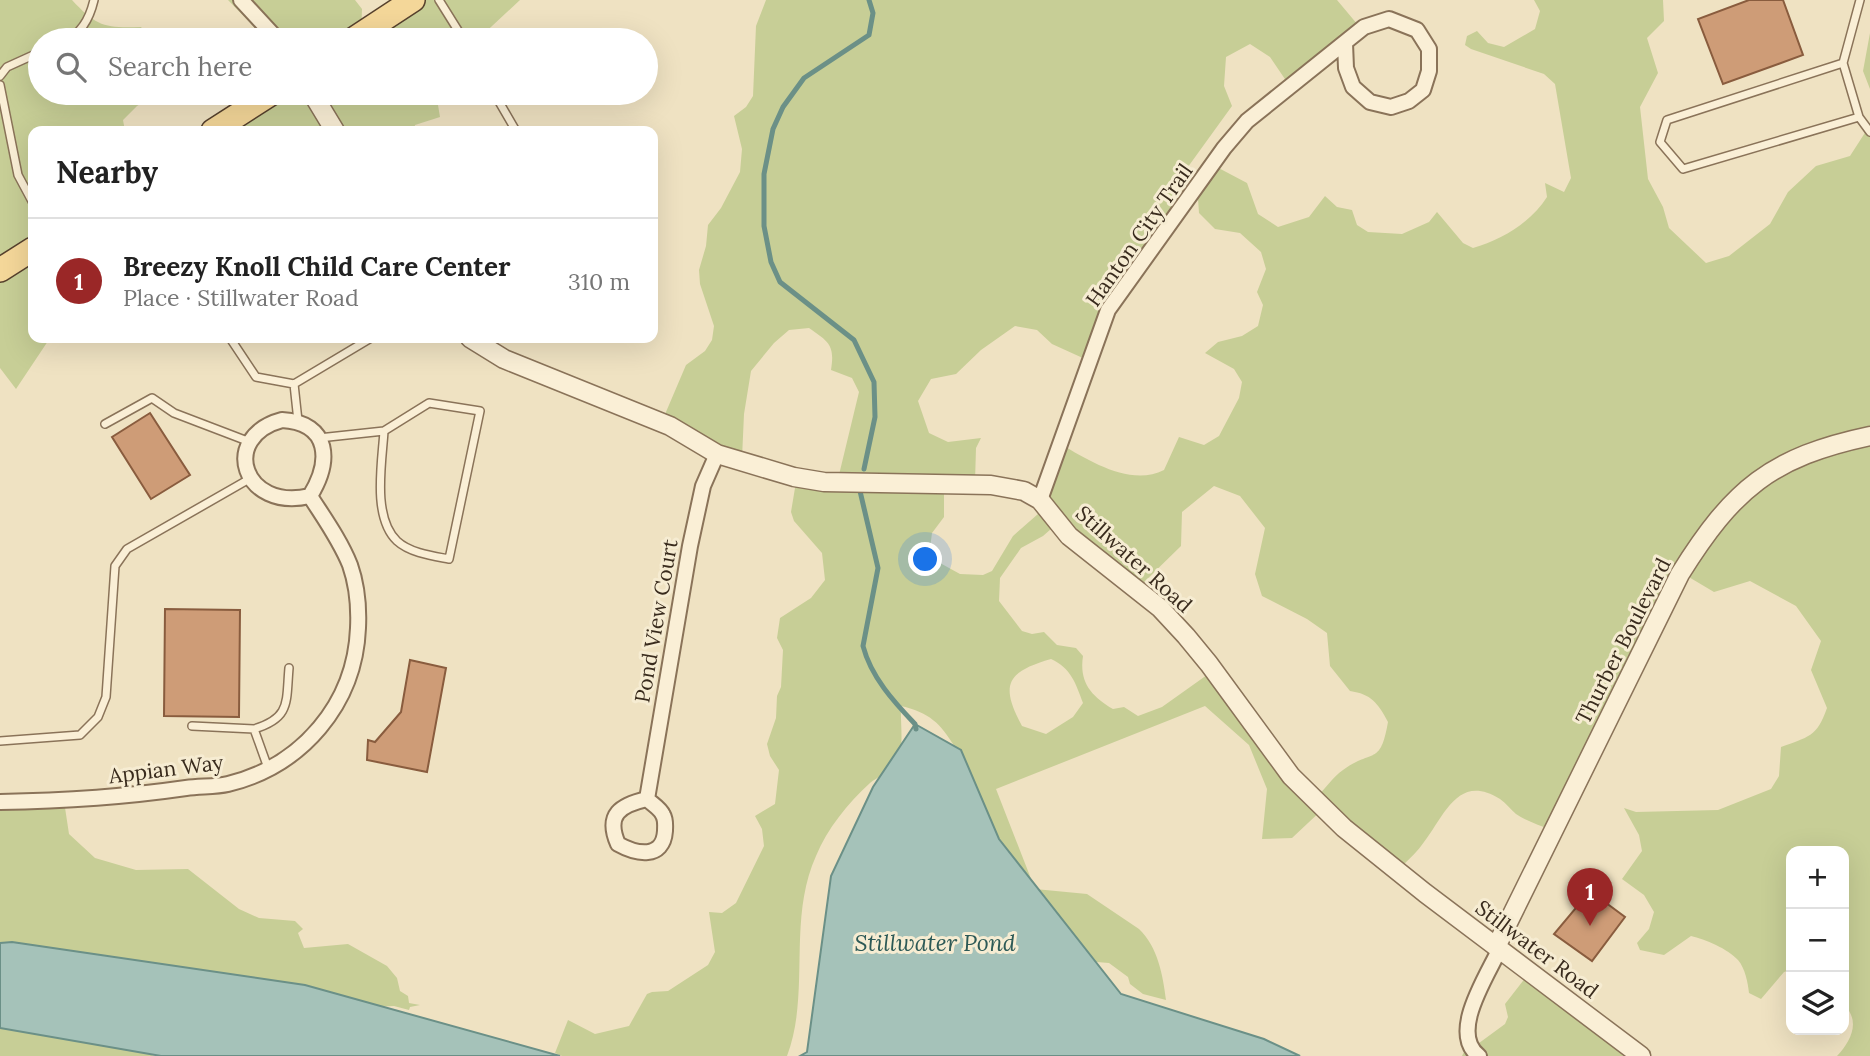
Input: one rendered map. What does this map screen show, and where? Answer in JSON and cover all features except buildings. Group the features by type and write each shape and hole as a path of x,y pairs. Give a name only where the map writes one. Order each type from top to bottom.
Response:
{"main road":[{"path":"370,28 413,0"},
{"path":"221,126 253,105"},
{"path":"0,270 28,252"}],"street":[{"path":"241,0 267,28"},
{"path":"1389,19 1417,30 1429,49 1429,71 1423,90 1409,101 1391,107 1370,102 1353,87 1346,68 1345,43 1364,27 1389,19"},
{"name":"Hanton City Trail","path":"1040,500 1108,310 1224,148 1247,121 1345,43"},
{"path":"319,105 332,126"},
{"path":"478,343 504,359 670,426 717,453 794,477 824,482 991,485 1024,491 1040,500"},
{"path":"282,420 298,421 310,427 319,438 324,453 324,469 310,496 284,498 265,494 247,472 246,456 250,442 267,424 282,420"},
{"name":"Thurber Boulevard","path":"1498,947 1680,574 1703,538 1720,516 1763,476 1810,452 1870,436"},
{"name":"Pond View Court","path":"647,799 690,546 703,486 717,453"},
{"name":"Appian Way","path":"0,802 77,800 227,785 268,768 298,751 331,714 351,671 357,643 359,612 350,565 310,496"},
{"name":"Stillwater Road","path":"1040,500 1069,536 1160,608 1186,636 1308,795 1356,839 1640,1056"},
{"path":"1479,1056 1472,1051 1466,1036 1468,1017 1498,947"}],"lane":[{"path":"81,28 87,21 94,0"},
{"path":"439,0 456,28"},
{"path":"1860,0 1843,63 1858,117 1870,132"},
{"path":"0,76 7,67 28,57"},
{"path":"1843,63 1667,120 1660,142 1683,169 1858,117"},
{"path":"0,85 18,175 28,194"},
{"path":"501,105 513,126"},
{"path":"233,343 256,377 294,384 363,343"},
{"path":"294,384 298,421"},
{"path":"105,424 152,398 174,413 250,442"},
{"path":"319,438 384,431 429,403 480,411 449,559 424,555 398,542 382,515 384,431"},
{"path":"0,741 80,735 98,717 106,697 115,566 120,555 251,478"},
{"path":"192,726 254,729 271,724 280,717 286,702 289,668"},
{"path":"254,729 268,768"}],"green space":[{"path":"0,0 72,0 88,16 102,24 142,28 28,28 28,105 139,105 123,120 124,126 28,126 28,343 47,343 16,389 0,368"},
{"path":"228,0 355,0 362,9 361,28 255,28"},
{"path":"417,0 520,0 490,28 375,28"},
{"path":"766,0 1337,0 1363,31 1289,85 1270,57 1250,44 1226,57 1224,86 1232,106 1172,189 1180,207 1085,359 1052,344 1037,330 1015,326 981,350 956,374 931,379 918,401 929,433 948,442 981,438 976,448 975,482 944,483 944,517 932,533 930,548 940,563 960,574 983,575 992,571 1013,536 1046,507 1040,496 1062,445 1111,470 1138,476 1164,470 1179,437 1204,445 1219,436 1239,398 1242,382 1234,369 1205,353 1218,342 1242,336 1258,326 1263,305 1257,292 1266,269 1261,252 1240,233 1215,229 1199,213 1197,184 1211,164 1247,183 1258,214 1278,227 1309,217 1325,196 1337,207 1352,210 1357,225 1368,232 1402,234 1429,222 1437,212 1463,243 1473,248 1505,235 1533,214 1547,197 1545,183 1564,192 1571,178 1555,84 1544,74 1465,45 1467,36 1477,31 1488,43 1504,47 1535,29 1540,11 1534,0 1663,0 1664,21 1647,38 1658,73 1640,107 1648,179 1663,207 1669,228 1706,263 1729,256 1770,224 1788,192 1816,166 1850,156 1870,125 1870,1056 1837,1056 1850,1037 1853,1024 1849,1011 1849,846 1786,846 1786,971 1761,999 1749,993 1744,971 1738,960 1709,942 1691,936 1664,955 1640,950 1637,943 1649,929 1654,912 1644,895 1622,879 1642,851 1639,835 1624,808 1636,812 1718,810 1771,789 1779,776 1781,747 1810,735 1819,725 1827,708 1811,670 1821,641 1796,606 1750,581 1714,592 1682,573 1551,830 1520,816 1500,799 1486,792 1473,791 1454,801 1422,845 1402,866 1324,808 1292,838 1262,839 1267,789 1249,745 1205,706 996,789 1035,889 1087,894 1139,929 1155,953 1166,1000 1143,994 1130,984 1128,977 1109,963 1073,960 1005,891 955,747 933,720 920,712 901,706 901,744 896,764 870,783 839,817 816,856 807,881 800,931 798,1007 787,1056 562,1056 555,1053 568,1020 595,1034 629,1026 647,994 668,991 708,965 715,952 709,912 722,913 736,903 764,846 762,829 755,816 775,804 779,770 770,756 767,744 776,718 777,696 781,687 783,650 777,638 780,618 811,598 825,580 822,553 794,521 791,512 797,476 838,479 859,392 852,378 831,370 831,349 826,341 809,328 789,330 774,343 751,371 744,414 742,458 663,419 686,365 705,351 712,340 714,326 700,284 699,270 706,246 708,225 721,208 740,172 742,149 734,116 746,107 753,96 756,26","holes":["1214,486 1240,496 1265,528 1255,574 1262,596 1307,619 1327,633 1330,666 1350,691 1373,700 1388,722 1378,751 1343,770 1316,798 1214,670 1162,707 1138,716 1124,707 1113,709 1098,699 1088,687 1083,673 1083,656 1076,648 1057,645 1044,632 1032,634 1022,631 999,601 1000,578 1021,548 1043,536 1059,522 1138,588 1181,546 1182,512","1051,659 1058,663 1075,683 1083,703 1073,717 1046,734 1022,726 1011,700 1011,682 1024,669 1036,664"]},
{"path":"1870,33 1870,89 1863,71"},
{"path":"255,105 438,105 440,117 415,126 222,126"},
{"path":"0,800 64,801 69,834 95,858 136,870 188,869 239,909 259,918 295,921 303,929 298,933 304,948 348,944 387,966 397,978 400,991 408,996 409,1003 420,1005 410,1007 409,1010 394,1006 372,1007 0,953"},
{"path":"1530,972 1644,1056 1462,1056 1477,1026 1475,1046 1505,1024 1508,1017 1505,1004"},
{"path":"0,1026 89,1036 155,1056 0,1056"}],"water":[{"name":"Stillwater Pond","path":"915,724 961,750 999,839 1121,994 1264,1039 1300,1056 800,1056 807,1052 831,876 873,787"},
{"path":"12,942 305,985 560,1056 161,1056 0,1028 0,943"}],"waterway":[{"path":"864,469 875,417 874,382 854,340 780,282 771,262 764,226 764,174 773,129 783,107 804,78 869,35 873,13 869,0"},
{"path":"860,491 878,568 863,646 877,679 915,724 916,729"}],"place":[{"name":"Breezy Knoll Child Care Center","path":"1590,926"}]}
